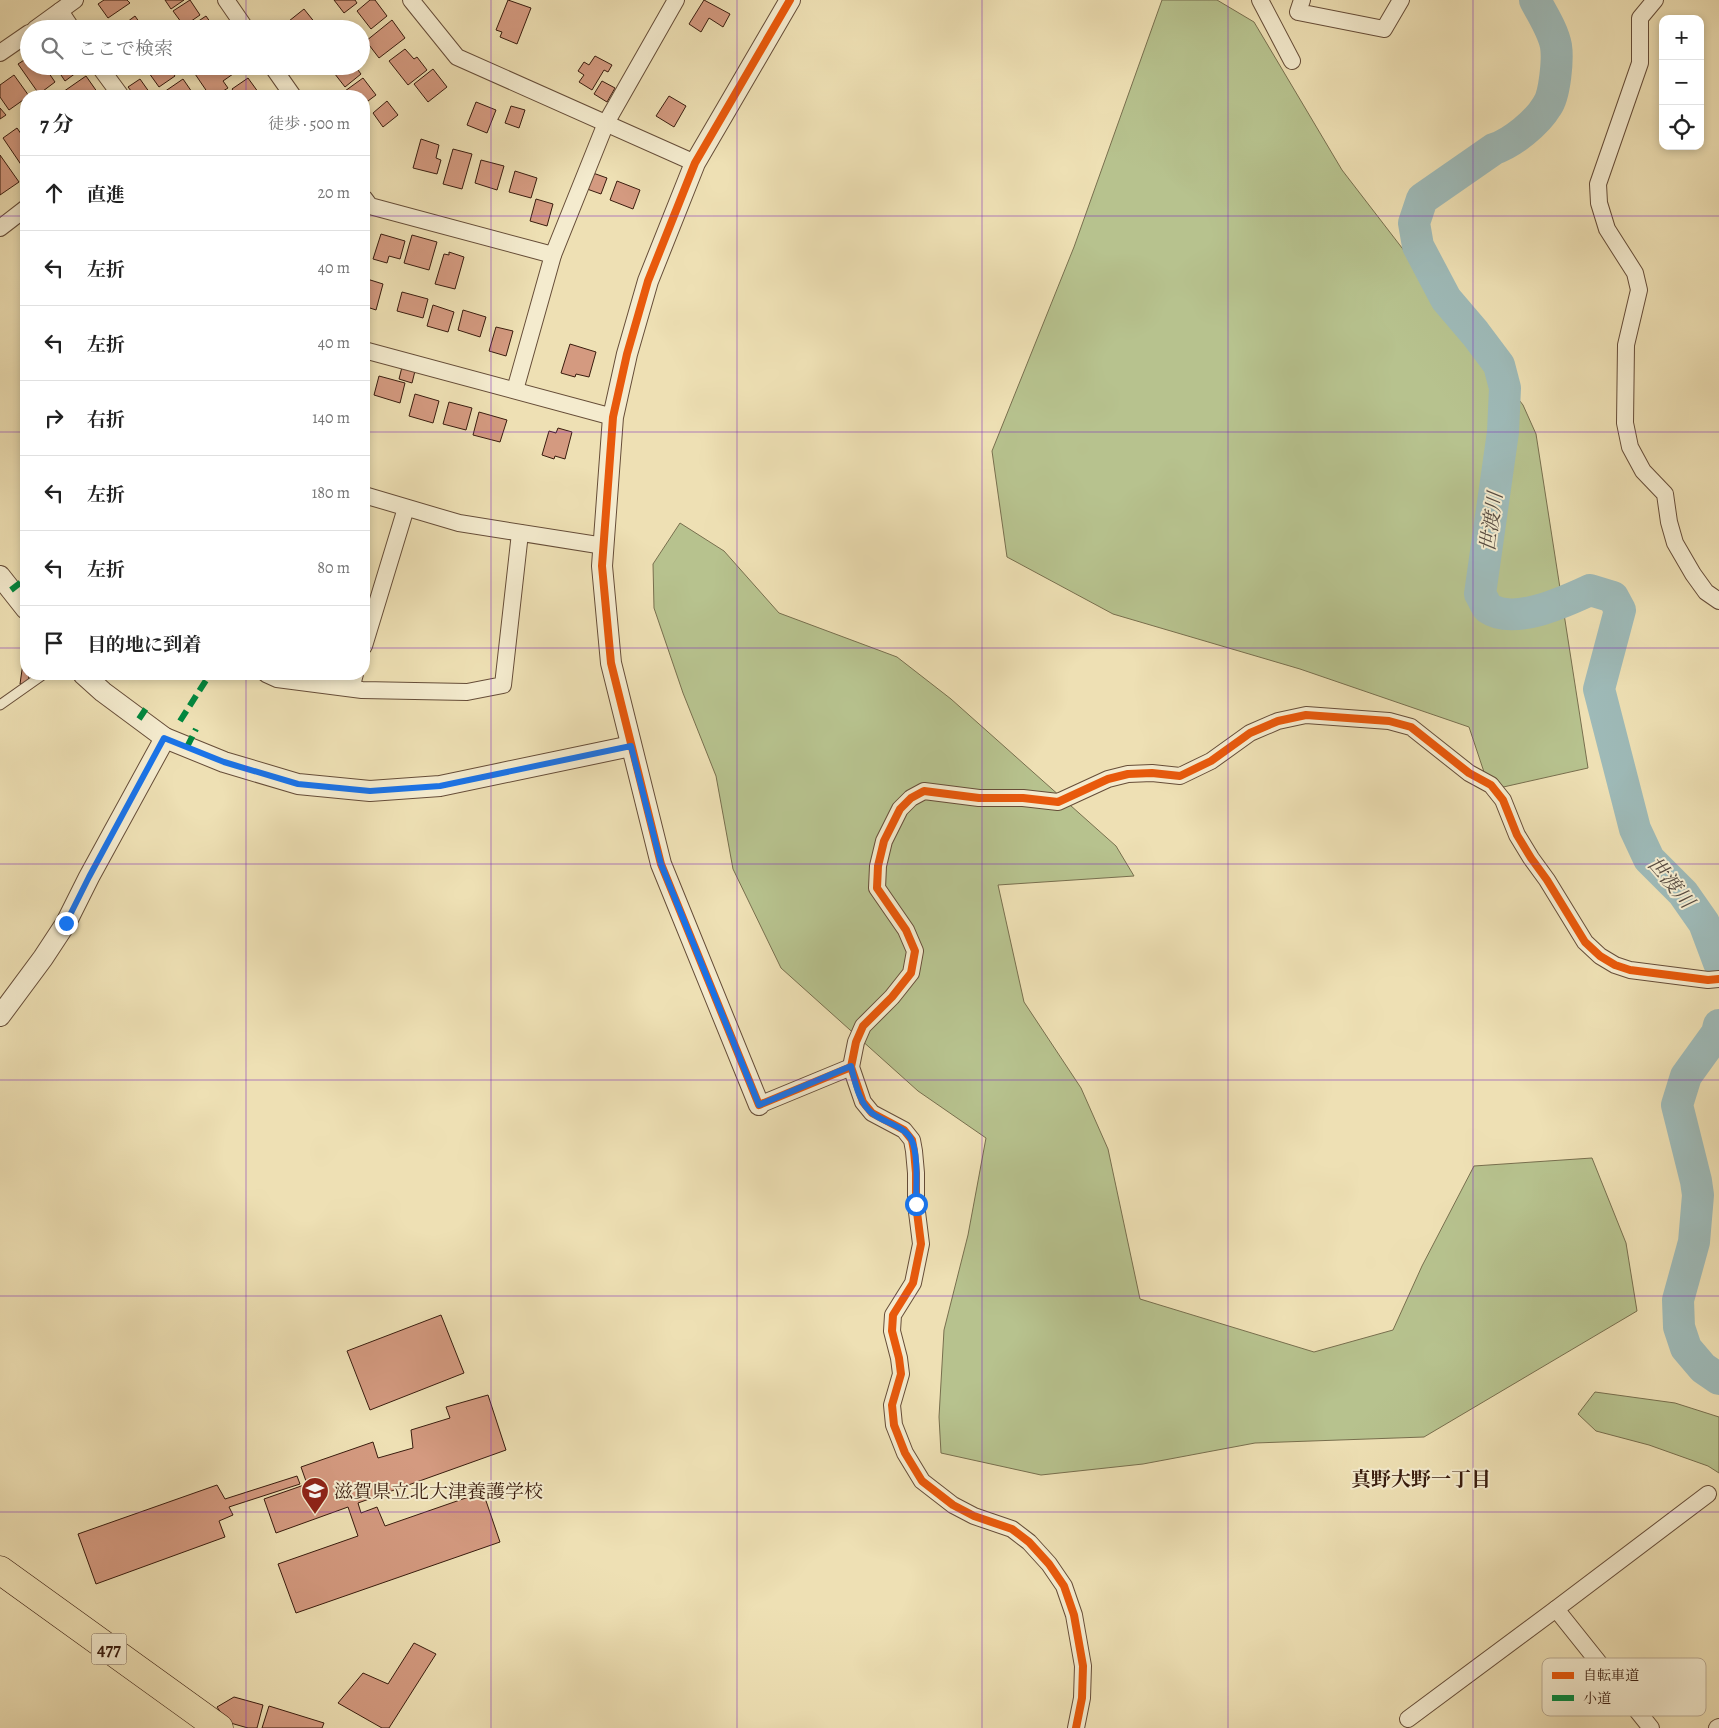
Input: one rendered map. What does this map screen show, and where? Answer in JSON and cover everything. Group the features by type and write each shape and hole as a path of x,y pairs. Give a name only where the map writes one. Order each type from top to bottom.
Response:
{"highway":[{"name":"477","path":"0,1570 218,1728"}],"street":[{"path":"48,20 75,0"},
{"path":"226,0 240,20"},
{"path":"411,0 457,57 694,162"},
{"path":"790,0 694,162 648,281 627,354 613,417 602,566 611,663 661,864 759,1105 851,1066"},
{"path":"1260,0 1292,62"},
{"path":"1302,0 1298,12 1384,29 1401,0"},
{"path":"1655,0 1640,18 1640,64 1598,184 1599,203 1607,228 1635,273 1639,290 1626,345 1625,423 1630,447 1643,471 1665,494 1668,522 1675,543 1692,574 1706,592 1719,601"},
{"path":"515,390 553,255 606,123 674,1"},
{"path":"60,11 66,20"},
{"path":"0,54 20,40"},
{"path":"106,75 117,90"},
{"path":"278,75 289,90"},
{"path":"370,206 553,255"},
{"path":"0,228 20,216"},
{"path":"370,352 613,417"},
{"path":"370,497 459,523 604,546"},
{"path":"370,626 406,508"},
{"path":"315,680 353,681 467,692 503,685 520,533"},
{"path":"0,576 20,601"},
{"path":"90,680 164,738 224,762 298,784 370,791 440,786 631,746"},
{"path":"1076,1728 1082,1698 1083,1666 1074,1615 1064,1586 1049,1564 1012,1529 974,1516 953,1505 922,1481 905,1453 894,1425 892,1405 901,1374 892,1331 893,1315 913,1283 921,1244 916,1204 914,1151 912,1140 904,1130 872,1114 867,1108 859,1094 851,1066 856,1042 863,1026 892,997 911,973 916,951 906,930 877,888 878,866 884,841 900,809 911,798 924,791 980,798 1023,798 1058,802 1108,779 1128,774 1152,773 1180,776 1211,761 1250,733 1278,721 1306,715 1389,721 1411,727 1469,773 1491,785 1503,800 1517,835 1531,858 1547,880 1585,942 1600,956 1615,965 1630,970 1708,980 1719,979"},
{"path":"0,1016 66,923 164,738"},
{"path":"1408,1719 1556,1610 1708,1494"},
{"path":"1556,1610 1595,1658"},
{"path":"1641,1716 1651,1728"}],"lane":[{"path":"0,705 35,680"}],"green space":[{"path":"1162,0 1217,0 1254,22 1342,170 1523,405 1536,434 1588,768 1490,790 1469,727 1300,669 1113,614 1007,557 992,451 1074,247"},
{"path":"680,523 724,551 779,613 897,657 951,699 1116,846 1134,876 998,885 1024,1002 1081,1088 1108,1149 1140,1299 1314,1352 1393,1330 1422,1266 1474,1166 1592,1158 1626,1243 1637,1311 1424,1437 1255,1443 1143,1464 1041,1475 941,1453 939,1417 944,1330 968,1235 986,1138 918,1091 781,968 733,869 716,776 683,693 654,608 653,564"},
{"path":"1595,1392 1675,1403 1719,1417 1719,1473 1708,1466 1649,1445 1596,1431 1578,1414"}],"building":[{"path":"104,0 127,0 130,3 108,18 98,4"},
{"path":"165,0 184,0 171,9"},
{"path":"190,0 200,15 193,20 180,20 173,11"},
{"path":"334,0 355,0 357,3 344,13"},
{"path":"370,0 375,0 387,16 371,29 370,20 364,20 357,11"},
{"path":"508,0 531,8 517,44 500,37 502,32 496,30"},
{"path":"704,0 730,14 723,27 709,18 701,32 689,24"},
{"path":"304,9 313,20 290,20"},
{"path":"135,16 138,20 130,20"},
{"path":"206,16 209,20 200,20"},
{"path":"392,20 405,38 379,58 370,46 370,38"},
{"path":"405,49 414,59 417,57 427,70 408,85 389,61"},
{"path":"595,56 612,65 608,72 604,70 592,90 579,82 584,75 578,71 584,62 589,65"},
{"path":"433,69 447,87 428,102 414,84"},
{"path":"14,75 25,90 20,90 20,102 9,110 0,97 0,85"},
{"path":"26,75 50,75 55,82 44,90 36,90"},
{"path":"61,75 73,75 65,81"},
{"path":"150,75 174,75 175,76 159,87"},
{"path":"196,75 232,75 223,81 228,88 225,90 206,90"},
{"path":"336,75 360,75 345,87"},
{"path":"86,76 96,90 66,90"},
{"path":"248,78 257,90 233,90"},
{"path":"363,78 376,95 370,100 370,90 346,90"},
{"path":"140,79 148,90 130,90 128,87"},
{"path":"183,79 191,90 167,90"},
{"path":"602,81 615,88 607,102 594,94"},
{"path":"669,96 686,106 674,127 656,116"},
{"path":"387,101 398,115 383,127 373,113"},
{"path":"476,102 496,110 487,133 467,125"},
{"path":"511,106 525,110 519,128 505,123"},
{"path":"0,108 6,115 0,119"},
{"path":"17,128 20,132 20,163 3,138"},
{"path":"421,139 439,145 436,158 441,160 437,174 413,168"},
{"path":"453,149 472,154 462,189 443,184"},
{"path":"0,155 19,182 0,195"},
{"path":"481,160 504,166 497,190 475,183"},
{"path":"515,171 537,178 531,198 509,192"},
{"path":"593,173 607,178 601,194 587,189"},
{"path":"617,181 640,190 633,209 610,200"},
{"path":"536,199 553,204 547,226 530,221"},
{"path":"381,234 405,241 400,259 389,256 387,263 373,259"},
{"path":"412,235 437,242 429,270 404,263"},
{"path":"449,252 464,257 455,289 435,284 444,254 449,255"},
{"path":"370,280 383,284 376,310 370,308"},
{"path":"402,292 428,299 423,318 397,311"},
{"path":"433,305 454,312 448,332 427,326"},
{"path":"463,310 486,317 480,337 458,330"},
{"path":"496,327 513,331 506,356 489,351"},
{"path":"570,344 596,352 589,377 576,374 575,377 561,373"},
{"path":"402,367 415,371 412,383 399,379"},
{"path":"379,376 405,383 400,403 374,395"},
{"path":"415,394 439,401 433,423 409,416"},
{"path":"449,402 472,408 466,430 443,424"},
{"path":"479,412 507,420 500,442 473,435"},
{"path":"558,428 572,432 565,459 555,456 554,459 542,455 549,431 556,433"},
{"path":"21,680 28,680 28,685 20,684"},
{"path":"441,1315 464,1373 370,1410 347,1351"},
{"path":"488,1395 506,1450 358,1503 361,1513 377,1507 385,1526 483,1492 500,1542 296,1613 278,1564 358,1536 348,1507 276,1533 264,1499 307,1484 301,1467 373,1442 378,1458 413,1448 411,1430 450,1418 446,1407"},
{"path":"297,1476 300,1484 229,1507 233,1515 219,1521 225,1537 96,1584 78,1534 217,1485 225,1499"},
{"path":"414,1643 436,1654 389,1728 382,1728 338,1703 363,1673 388,1684"},
{"path":"234,1697 263,1705 257,1728 248,1728 227,1722 217,1707"},
{"path":"269,1706 324,1723 322,1728 262,1728"}],"waterway":[{"name":"世渡川","path":"1535,0 1550,28 1556,46 1557,59 1550,101 1537,119 1516,137 1494,149 1422,199 1414,223 1418,246 1446,299 1499,365 1505,388 1503,432 1480,594 1488,608 1499,613 1512,614 1540,610 1590,590 1613,597 1620,610 1599,689 1635,829 1649,859 1683,893 1704,923 1719,963"},
{"name":"世渡川","path":"1719,1025 1717,1033 1686,1076 1677,1105 1698,1195 1694,1242 1678,1300 1679,1327 1686,1348 1703,1368 1719,1379"}],"marked path":[{"path":"11,590 20,583"},
{"path":"180,721 206,680"},
{"path":"139,719 149,704"},
{"path":"187,747 196,729"}],"cycle path":[{"path":"790,0 695,163 648,281 627,354 613,417 602,566 611,663 661,864 759,1105 851,1067"},
{"path":"1076,1728 1082,1698 1083,1666 1074,1615 1064,1586 1049,1564 1029,1542 1012,1529 974,1516 953,1505 922,1481 905,1453 894,1425 892,1405 901,1374 892,1331 893,1315 913,1283 921,1244 916,1204 914,1151 912,1140 904,1130 872,1113 863,1102 851,1067 856,1042 863,1026 892,997 911,973 915,951 906,930 877,888 878,866 884,841 900,809 911,798 924,791 979,798 1023,798 1058,802 1108,779 1128,774 1152,773 1180,776 1211,761 1250,733 1278,721 1306,715 1389,721 1411,727 1469,773 1491,785 1503,800 1517,835 1531,858 1547,880 1585,942 1600,956 1615,965 1630,970 1708,980 1719,979"}],"place":[{"name":"滋賀県立北大津養護学校","path":"315,1515"}],"district":[{"name":"真野大野一丁目","path":"1421,1479"}],"route":[{"path":"66,923 164,738 224,762 298,784 370,791 440,786 631,746 661,864 759,1105 851,1066 859,1094 872,1114 904,1130 912,1140 916,1173 916,1204"}]}
